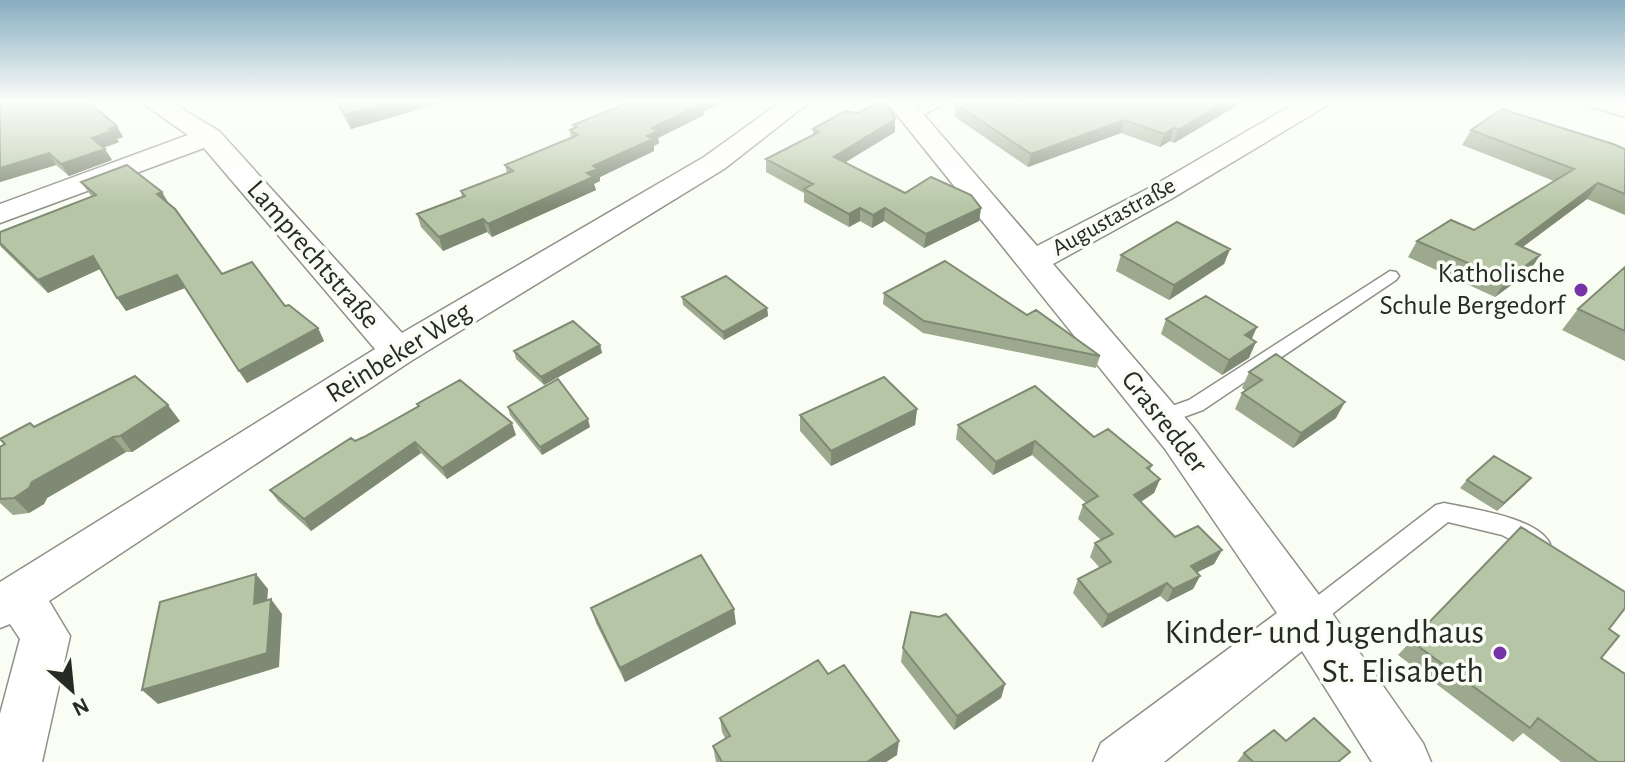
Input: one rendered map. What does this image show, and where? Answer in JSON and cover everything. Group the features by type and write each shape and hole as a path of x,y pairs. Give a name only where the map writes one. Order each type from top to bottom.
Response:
{"street":[{"path":"0,214 209,137"},
{"name":"Lamprechtstraße","path":"209,137 398,352"},
{"name":"Reinbeker Weg","path":"9,602 398,352 714,163 750,137"},
{"name":"Grasredder","path":"931,137 1162,417 1308,618 1404,762"},
{"name":"Augustastraße","path":"1035,260 1161,193 1257,137"},
{"path":"9,602 45,636 15,762"},
{"path":"1120,762 1308,618"}],"lane":[{"path":"1162,417 1196,405 1390,276"},
{"path":"1308,618 1444,512 1508,527 1560,557"}],"building":[{"path":"0,137 96,137 92,138 105,149 61,164 49,153 0,168"},
{"path":"574,137 653,139 593,166 598,169 587,173 593,177 488,224 483,219 439,237 417,214 465,196 461,191 513,171 505,165"},
{"path":"810,137 867,137 834,157 905,193 931,177 971,195 981,208 926,234 885,208 873,215 860,208 849,214 804,189 813,184 766,159"},
{"path":"1005,137 1079,137 1031,154"},
{"path":"1488,137 1589,137 1625,149 1625,194 1598,183 1516,244 1540,255 1507,280 1417,241 1451,220 1474,230 1574,169"},
{"path":"127,165 162,192 157,194 175,209 222,274 252,262 285,306 289,305 318,328 239,371 177,275 117,298 93,256 38,280 0,243 0,232 96,195 81,182"},
{"path":"1177,222 1230,249 1174,285 1121,255"},
{"path":"945,261 1027,315 1036,310 1100,356 924,321 884,293"},
{"path":"1625,267 1625,331 1578,309"},
{"path":"726,276 767,308 723,332 682,297"},
{"path":"1206,296 1257,327 1245,335 1256,342 1229,360 1166,319"},
{"path":"573,321 600,345 541,377 514,351"},
{"path":"1276,354 1345,402 1301,433 1242,393 1262,380 1249,372"},
{"path":"135,376 168,405 120,436 32,482 29,488 14,498 0,499 0,447 5,444 0,439 30,423 34,427"},
{"path":"884,377 917,409 831,451 800,415"},
{"path":"558,379 588,419 540,447 508,407"},
{"path":"460,380 512,423 442,468 415,442 304,519 270,490 351,438 355,441 364,437"},
{"path":"1035,386 1094,437 1108,429 1152,465 1147,468 1160,479 1134,495 1175,537 1198,526 1222,550 1191,566 1200,576 1173,589 1167,583 1108,615 1078,579 1111,562 1095,543 1113,534 1083,505 1098,496 1035,441 996,462 958,425"},
{"path":"1494,456 1531,478 1504,503 1467,480"},
{"name":"Kinder- und Jugendhaus St. Elisabeth","path":"1521,527 1625,592 1625,608 1609,629 1619,636 1601,658 1625,674 1625,762 1598,762 1538,718 1530,728 1411,641"},
{"path":"701,555 734,609 620,668 591,608"},
{"path":"256,574 254,604 271,599 267,653 142,690 160,602"},
{"path":"911,612 939,617 946,614 1005,684 957,716 903,648"},
{"path":"818,660 828,674 844,665 899,741 867,762 722,762 713,746 730,736 720,718"},
{"path":"1314,718 1350,752 1338,762 1253,762 1244,753 1274,730 1286,741"}],"place":[{"name":"Katholische Schule Bergedorf","path":"1581,290"},
{"name":"Kinder- und Jugendhaus St. Elisabeth","path":"1500,653"}]}
